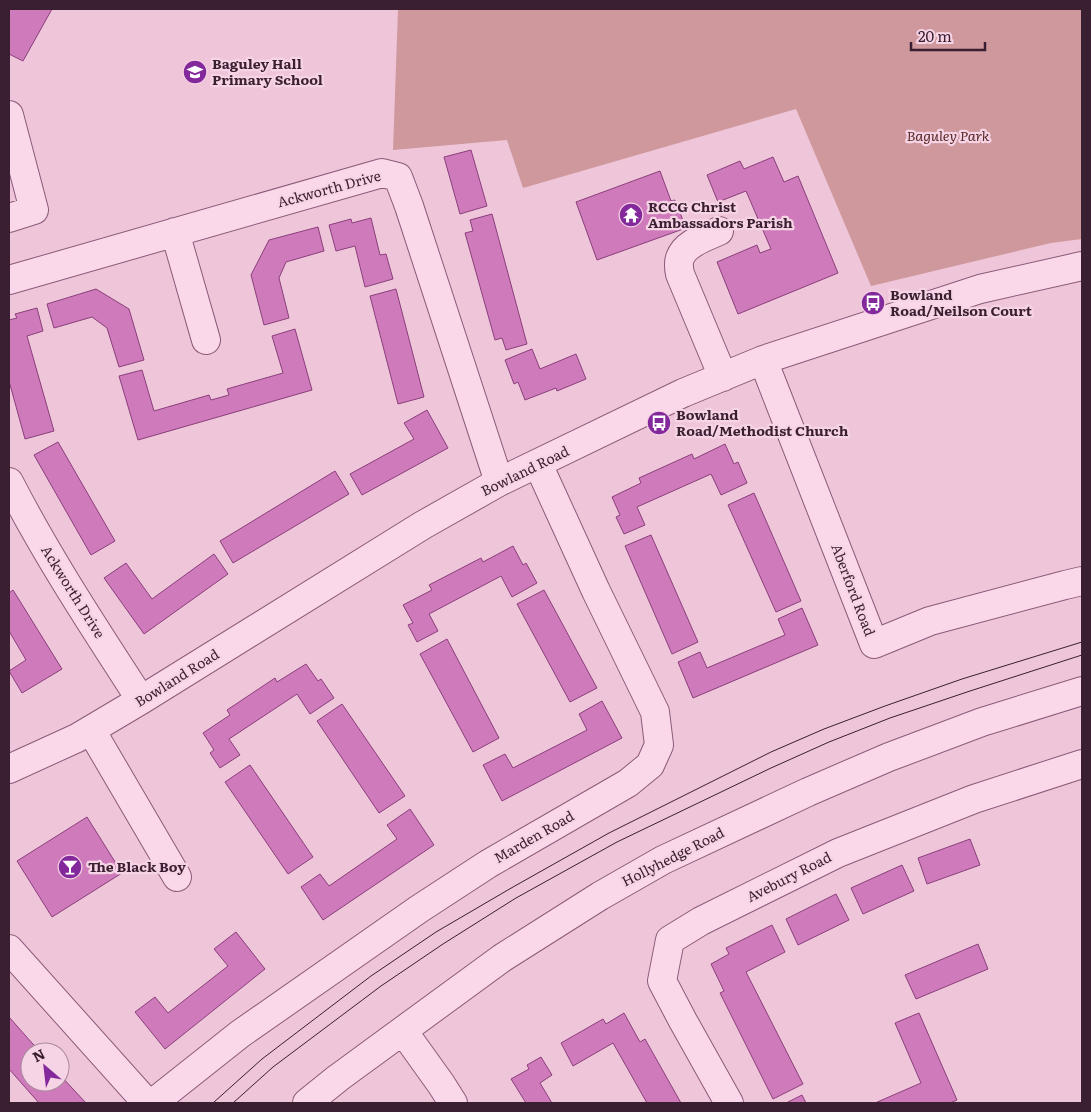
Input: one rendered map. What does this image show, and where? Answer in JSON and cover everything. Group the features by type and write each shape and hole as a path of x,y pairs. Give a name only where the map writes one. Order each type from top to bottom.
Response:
{"street":[{"path":"9,115 34,210 9,218"},
{"name":"Ackworth Drive","path":"9,280 382,173 398,176 500,482"},
{"path":"719,231 691,244 680,256 678,263 680,274 723,377"},
{"path":"175,232 206,340"},
{"name":"Bowland Road","path":"9,769 91,730 423,525 500,482 683,393 763,360 980,289 1082,266"},
{"name":"Aberford Road","path":"763,360 874,644 930,621 1082,581"},
{"name":"Marden Road","path":"153,1103 240,1034 427,904 488,864 628,783 650,765 659,745 655,712 592,582 538,464"},
{"name":"Ackworth Drive","path":"9,482 58,571 141,700"},
{"name":"Hollyhedge Road","path":"306,1103 502,958 600,896 664,860 808,792 889,758 982,722 1082,691"},
{"path":"91,730 177,876"},
{"name":"Avebury Road","path":"729,1103 662,981 670,940 702,921 838,853 974,799 1082,764"},
{"path":"9,949 147,1103"},
{"path":"402,1031 453,1103"}],"green space":[{"name":"Baguley Park","path":"398,9 1082,9 1082,239 1051,243 871,286 796,109 523,188 507,140 393,150"}],"building":[{"path":"9,9 52,9 23,61 9,54"},
{"path":"471,150 487,206 460,214 444,157"},
{"path":"773,157 784,182 798,176 838,273 738,314 717,262 757,245 760,253 771,249 746,191 718,202 707,175 740,161 744,169"},
{"name":"RCCG Christ Ambassadors Parish","path":"660,171 671,201 675,200 686,228 597,260 576,202"},
{"path":"492,214 527,344 506,350 502,338 495,340 465,233 473,231 470,220"},
{"path":"371,218 380,255 386,254 393,279 365,287 355,246 336,251 329,225 351,219 352,223"},
{"path":"318,227 324,251 286,262 279,278 289,318 264,325 251,275 269,240"},
{"path":"96,289 129,309 144,360 119,367 107,328 92,317 54,328 47,304"},
{"path":"396,289 424,397 398,404 370,296"},
{"path":"37,308 43,331 27,336 54,431 25,439 9,381 9,320 17,318 15,314"},
{"path":"295,329 312,390 138,440 119,376 142,370 154,411 209,395 211,400 229,395 227,389 283,373 272,336"},
{"path":"532,349 540,369 576,354 586,379 557,391 556,388 525,400 518,382 514,384 505,360"},
{"path":"427,410 448,448 362,495 350,474 414,439 404,423"},
{"path":"58,442 115,541 91,555 34,455"},
{"path":"725,444 734,464 738,462 747,483 721,495 711,474 637,507 645,525 624,534 616,517 620,515 612,497 641,483 639,478 692,454 694,459"},
{"path":"335,471 349,494 233,563 220,541"},
{"path":"754,493 801,601 776,612 728,505"},
{"path":"651,535 698,642 672,654 625,546"},
{"path":"513,546 523,565 526,563 537,583 512,597 501,576 429,614 438,631 417,642 408,625 413,623 403,605 432,590 429,585 481,558 483,562"},
{"path":"214,554 228,574 144,634 104,578 126,563 152,599"},
{"path":"13,590 62,669 22,693 9,671 26,660 9,631 9,593"},
{"path":"544,590 597,688 570,702 517,604"},
{"path":"802,608 818,645 693,698 678,662 700,652 707,668 785,635 778,619"},
{"path":"447,639 499,738 473,752 420,654"},
{"path":"306,664 318,681 321,679 334,698 310,714 297,694 229,739 240,755 220,768 210,753 214,750 203,733 230,715 227,710 275,678 277,682"},
{"path":"602,701 622,738 502,801 483,765 505,754 513,768 587,730 579,714"},
{"path":"342,704 405,796 379,813 317,721"},
{"path":"250,765 313,857 288,874 225,782"},
{"path":"410,809 434,845 323,920 301,887 320,874 329,886 397,839 387,825"},
{"name":"The Black Boy","path":"87,817 122,873 52,917 17,861"},
{"path":"970,839 980,865 927,884 918,858"},
{"path":"902,865 914,891 863,914 851,888"},
{"path":"836,894 849,920 798,945 786,919"},
{"path":"772,925 785,952 746,972 803,1084 773,1099 720,993 724,991 711,964 729,954 726,948"},
{"path":"236,932 265,969 165,1049 135,1012 155,997 168,1013 228,966 214,949"},
{"path":"978,944 988,969 916,999 905,975"},
{"path":"624,1013 640,1042 645,1039 681,1103 647,1103 613,1043 573,1066 561,1043 603,1019 606,1024"},
{"path":"919,1013 957,1100 950,1103 875,1103 921,1083 895,1023"},
{"path":"9,1017 31,1042 20,1042 20,1081 9,1069"},
{"path":"541,1057 552,1075 540,1083 552,1103 526,1103 511,1079 529,1069 527,1065"},
{"path":"70,1086 86,1103 39,1103 29,1092 70,1092"},
{"path":"802,1095 806,1103 786,1103"}],"tram line":[{"path":"213,1103 262,1059 371,976 436,932 609,833 771,752 824,729 962,679 1082,642"},
{"path":"233,1103 273,1067 381,986 516,898 617,842 829,742 890,718 1082,655"}],"place":[{"name":"Baguley Hall Primary School","path":"195,72"},
{"name":"RCCG Christ Ambassadors Parish","path":"631,215"},
{"name":"Bowland Road/Neilson Court","path":"873,303"},
{"name":"Bowland Road/Methodist Church","path":"659,423"},
{"name":"The Black Boy","path":"70,867"}]}
